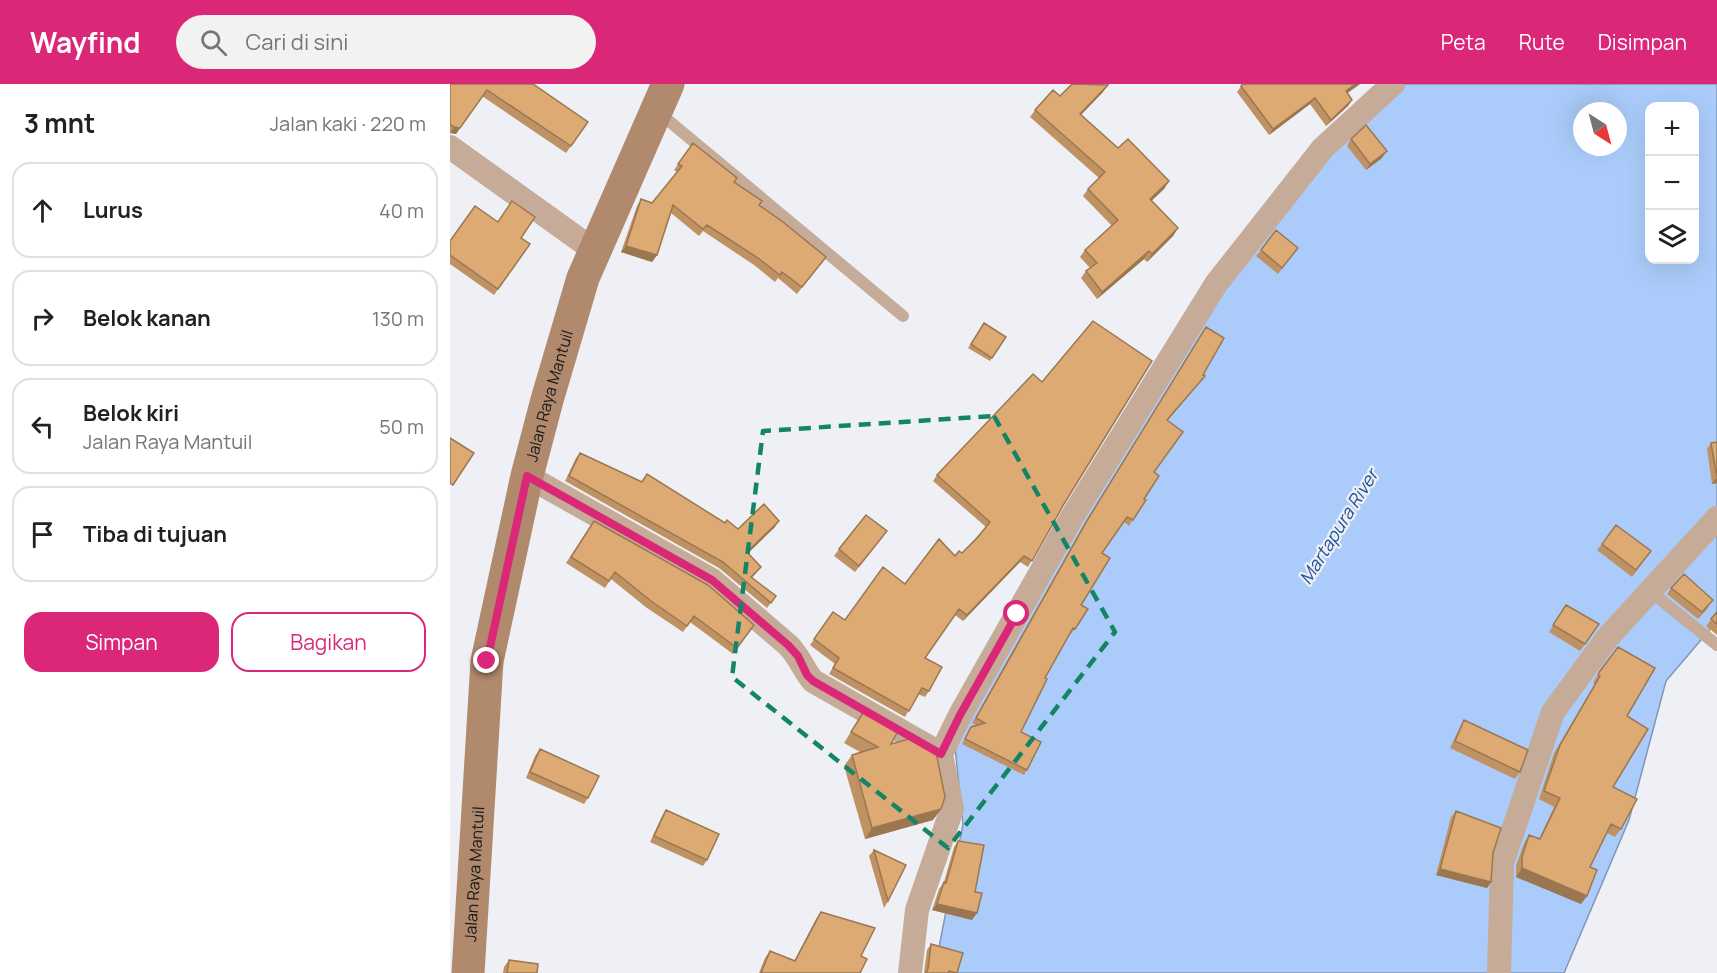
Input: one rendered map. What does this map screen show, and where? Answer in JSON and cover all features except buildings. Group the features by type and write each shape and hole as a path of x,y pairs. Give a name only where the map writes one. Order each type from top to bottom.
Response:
{"street":[{"path":"909,973 917,910 952,809 941,754 960,715 1072,517 1216,284 1323,148 1393,84"},
{"name":"Jalan Raya Mantuil","path":"468,973 487,661 527,476 583,278 662,97"},
{"path":"450,147 595,251"},
{"path":"527,476 712,580 788,645 798,656 807,675 813,681 941,754"},
{"path":"1498,973 1502,863 1554,712 1608,637 1717,518"}],"lane":[{"path":"662,97 903,316"},
{"path":"1650,591 1717,645"}],"highlighted area":[{"path":"994,416 1115,632 948,848 732,677 763,431"}],"water":[{"name":"Martapura River","path":"1399,84 1717,84 1717,621 1666,681 1629,820 1564,973 934,973 963,824 955,747 1149,401 1271,215"}],"route":[{"path":"487,661 527,476 712,580 788,645 798,656 807,675 813,681 941,754 960,715 1017,614"}]}
